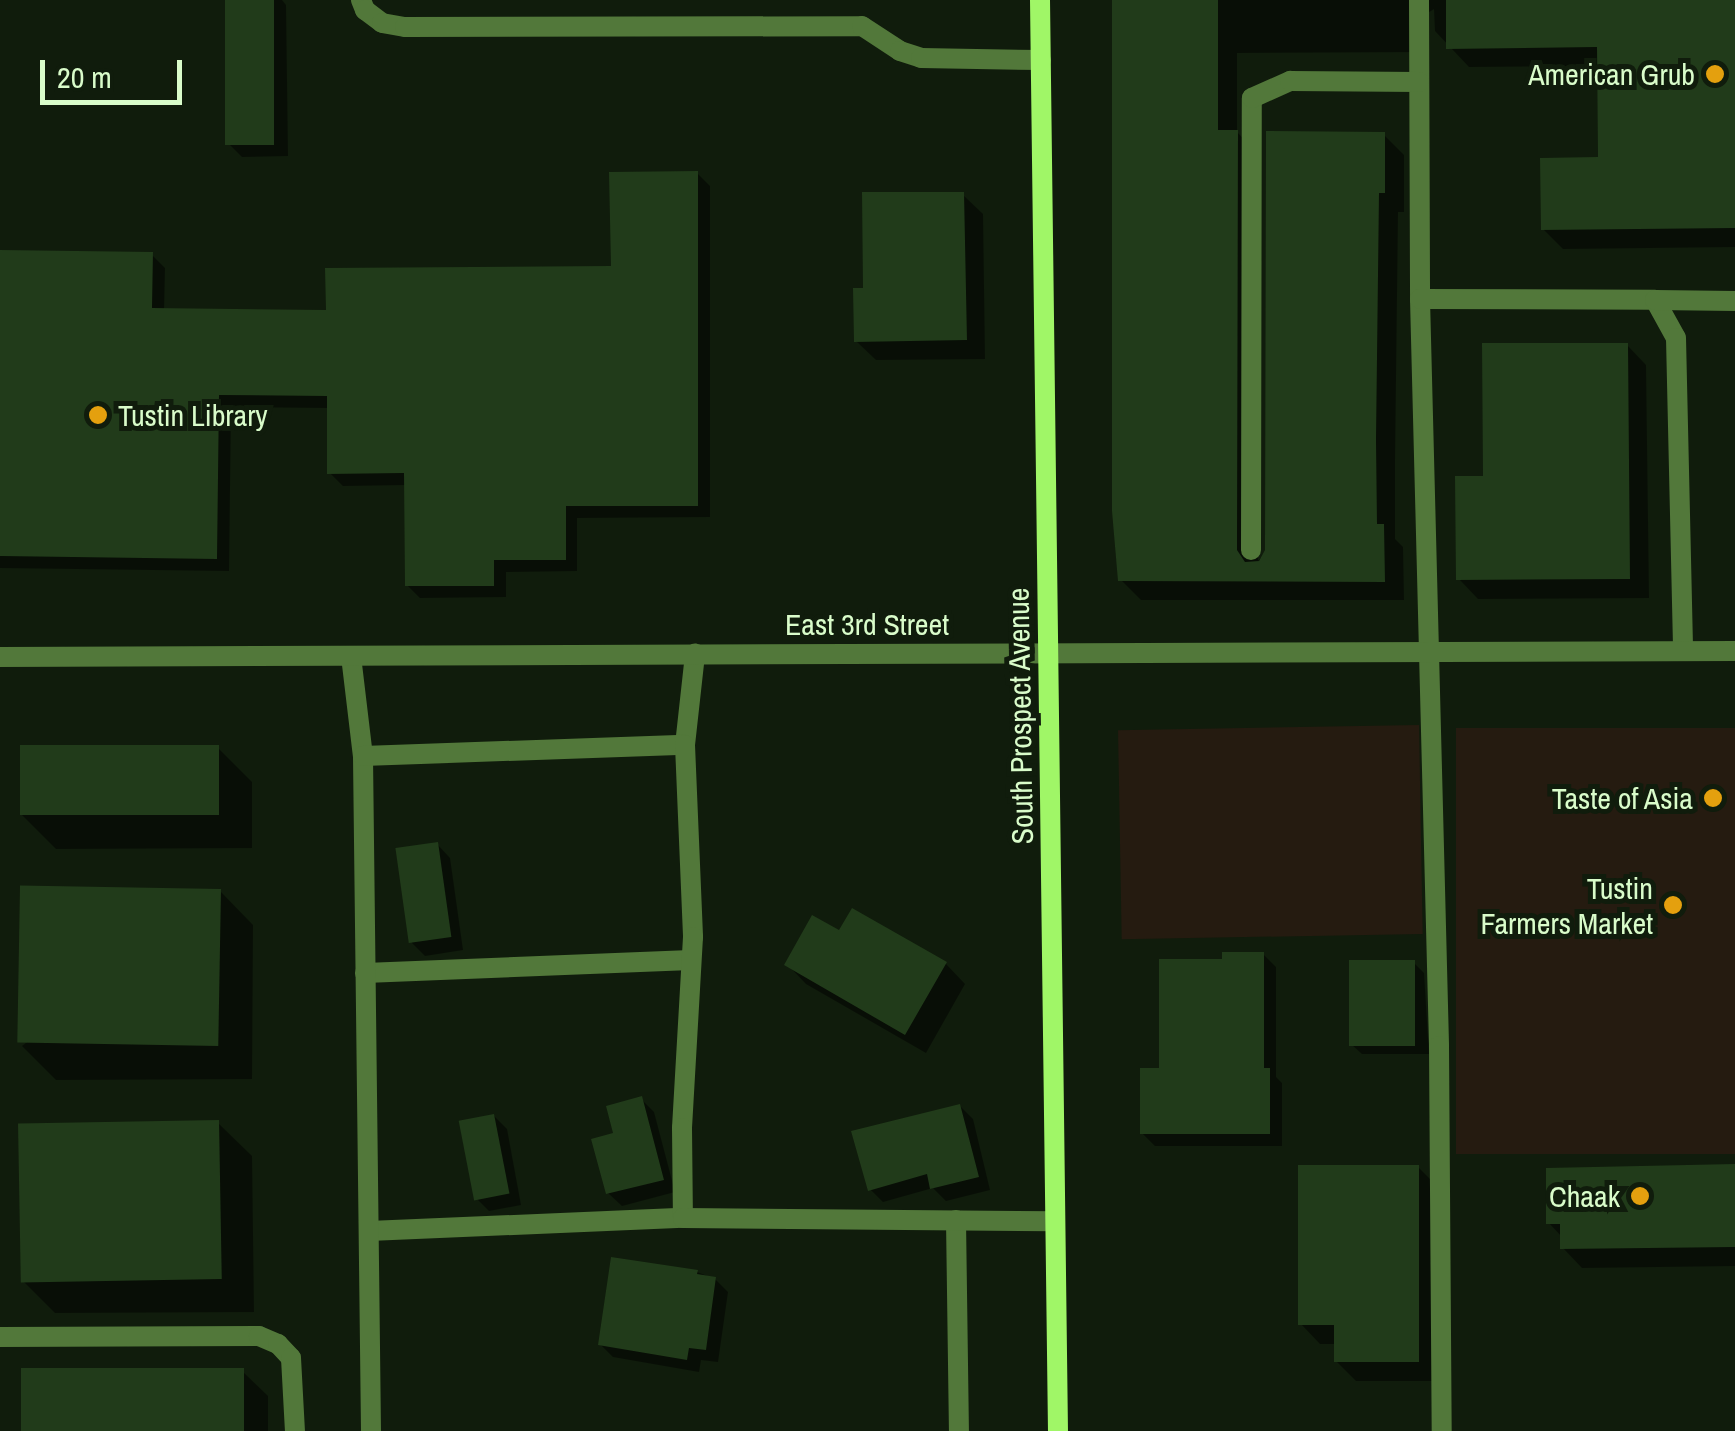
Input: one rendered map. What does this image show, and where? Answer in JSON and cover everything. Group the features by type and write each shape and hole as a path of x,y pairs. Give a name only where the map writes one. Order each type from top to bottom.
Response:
{"street":[{"path":"361,0 364,10 382,23 404,28 862,26 900,51 921,58 1041,60"},
{"name":"South Prospect Avenue","path":"1040,0 1058,1431"},
{"path":"1419,0 1420,299 1430,652 1442,1431"},
{"path":"1251,550 1252,98 1290,81 1420,82"},
{"path":"1420,299 1735,301"},
{"path":"1654,300 1676,338 1683,651"},
{"name":"East 3rd Street","path":"0,658 1735,651"},
{"path":"684,1218 682,1128 691,960 685,746 695,654"},
{"path":"351,656 363,756 371,1431"},
{"path":"363,756 685,746"},
{"path":"365,974 691,960"},
{"path":"368,1231 684,1218 1056,1221"},
{"path":"956,1220 959,1431"},
{"path":"0,1337 259,1336 278,1344 291,1358 296,1431"}],"shaded area":[{"path":"1419,725 1423,934 1122,939 1118,730"},
{"path":"1456,728 1735,728 1735,1154 1456,1154"}],"building":[{"path":"225,0 274,0 274,145 225,145"},
{"path":"1112,0 1218,0 1218,130 1238,130 1237,550 1245,562 1259,561 1265,550 1266,131 1385,132 1385,193 1379,193 1376,440 1377,524 1384,524 1385,582 1118,581 1112,511"},
{"path":"1446,0 1735,0 1735,228 1541,230 1540,158 1598,157 1597,47 1446,49"},
{"path":"698,171 698,506 566,506 566,560 494,560 494,586 405,586 404,473 327,474 327,396 219,395 217,559 0,556 0,250 153,252 152,308 326,310 325,268 611,266 609,172"},
{"path":"862,192 964,192 967,340 854,342 853,288 863,288"},
{"path":"1482,343 1628,343 1630,579 1456,580 1455,476 1483,476"},
{"path":"20,745 219,745 219,815 20,815"},
{"path":"438,842 451,937 409,943 395,848"},
{"path":"20,885 221,889 218,1046 17,1042"},
{"path":"852,908 947,962 905,1035 784,965 812,915 839,930"},
{"path":"1222,952 1264,952 1264,1068 1270,1068 1270,1134 1140,1134 1140,1068 1159,1068 1159,959 1222,959"},
{"path":"1349,960 1415,960 1415,1046 1349,1046"},
{"path":"642,1096 664,1180 606,1194 591,1139 613,1133 606,1106"},
{"path":"960,1104 979,1177 930,1189 927,1174 868,1191 851,1131"},
{"path":"494,1114 509,1194 474,1200 459,1121"},
{"path":"219,1120 222,1279 21,1282 18,1124"},
{"name":"Chaak","path":"1735,1164 1735,1247 1560,1249 1560,1224 1546,1224 1546,1168"},
{"path":"1298,1165 1419,1165 1419,1362 1334,1362 1334,1325 1298,1325"},
{"path":"611,1257 698,1270 697,1274 716,1277 706,1350 689,1348 687,1360 598,1345"},
{"path":"21,1368 244,1368 244,1431 21,1431"}],"place":[{"name":"American Grub","path":"1715,74"},
{"name":"Tustin Library","path":"98,415"},
{"name":"Taste of Asia","path":"1713,798"},
{"name":"Tustin Farmers Market","path":"1673,905"},
{"name":"Chaak","path":"1640,1196"}]}
